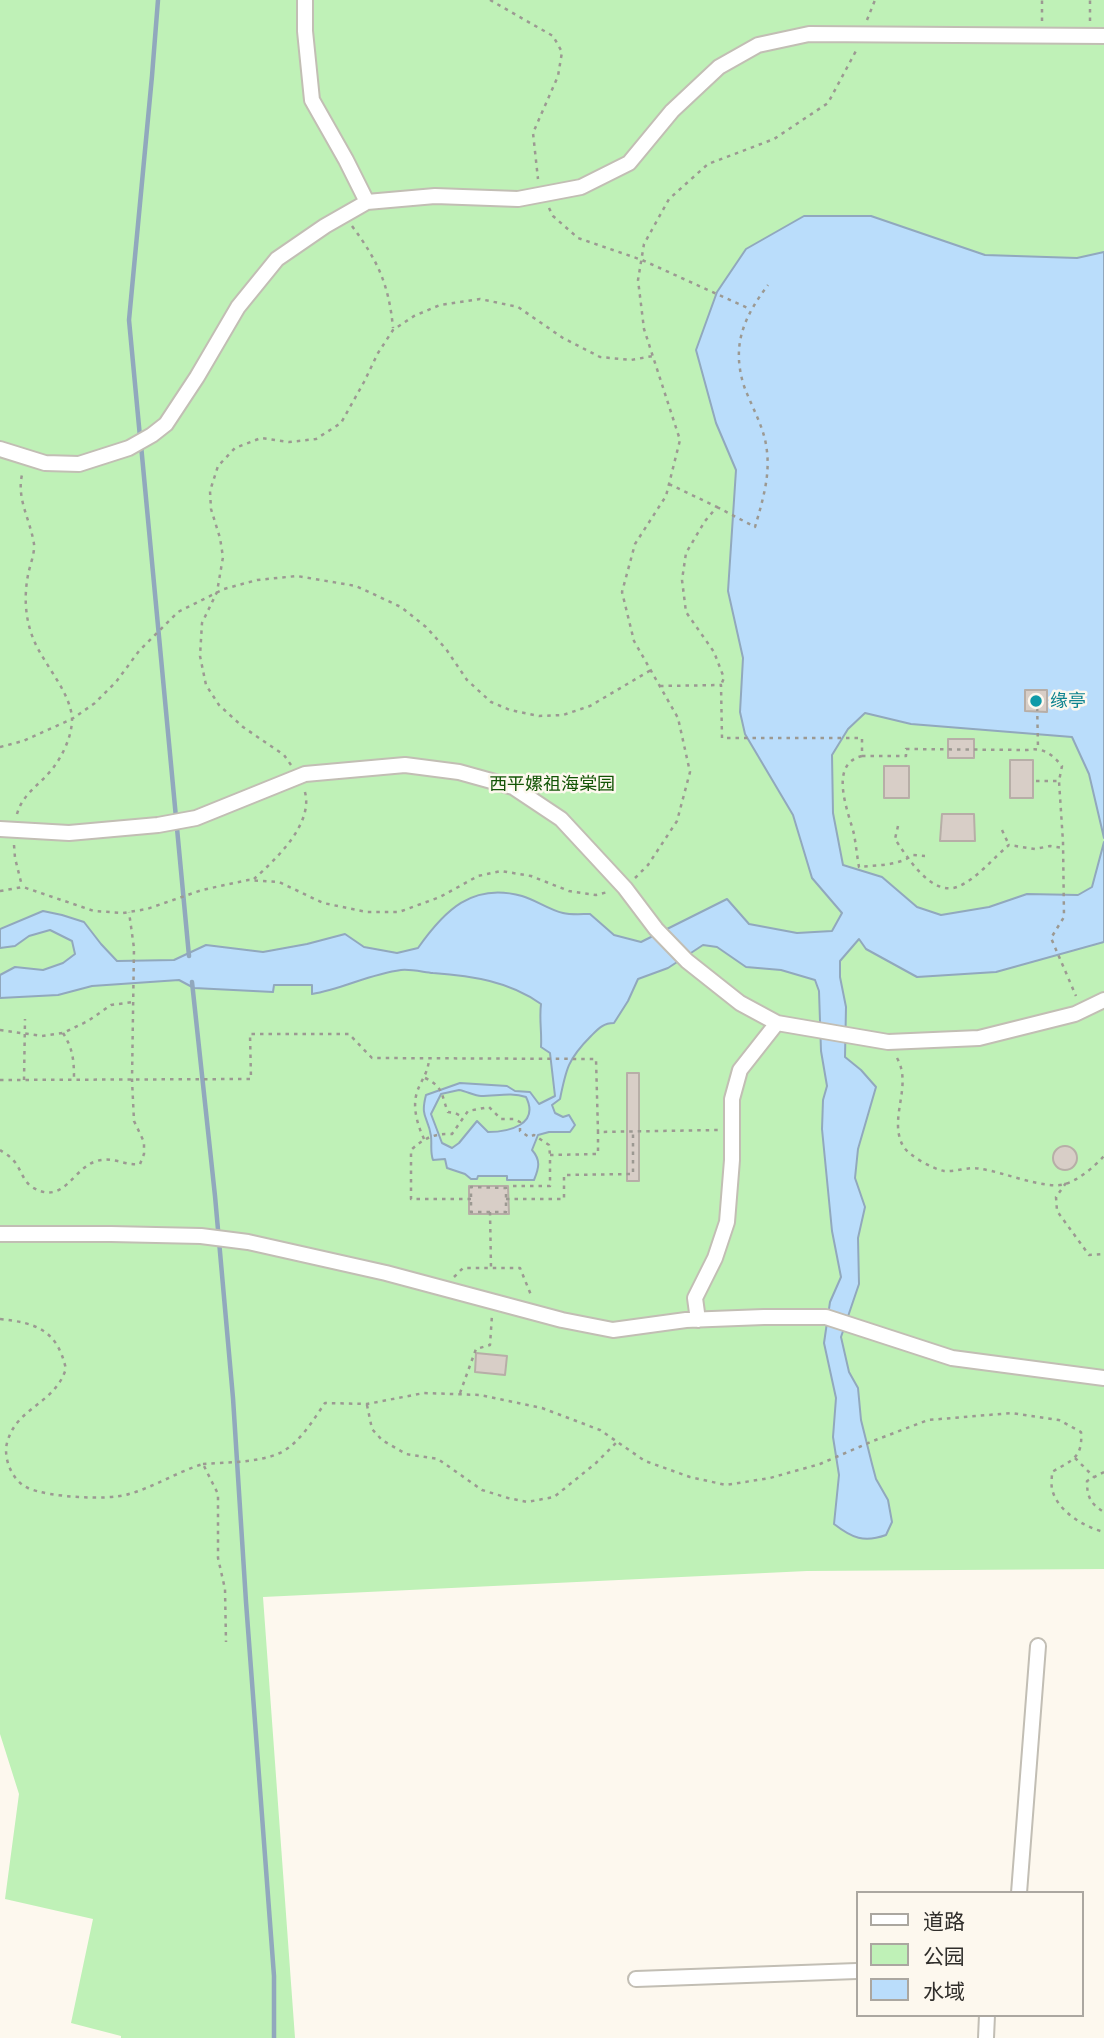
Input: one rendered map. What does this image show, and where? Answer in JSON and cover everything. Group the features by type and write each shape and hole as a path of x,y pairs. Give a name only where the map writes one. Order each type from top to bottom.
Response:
{"street":[{"path":"305,0 305,31 312,100 367,202"},
{"path":"0,449 45,463 79,464 129,448 166,424 238,307 277,259 344,215 367,202 435,196 518,199 581,187 629,163 672,111 719,67 758,45 809,34 1097,36"},
{"path":"7,829 69,833 158,825 196,818 305,774 405,765 460,772 513,787 561,819 687,961 740,1003 777,1023 888,1042 979,1038 1075,1014 1104,1000"},
{"path":"698,1320 695,1298 715,1258 727,1222 732,1160 732,1098 740,1070 777,1023"},
{"path":"0,1234 111,1234 201,1237 248,1242 386,1273 539,1314 613,1330 698,1320 826,1317 952,1359 1104,1378"},
{"path":"1018,1891 1038,1646"},
{"path":"636,1979 856,1971"},
{"path":"986,2038 987,2017"}],"path":[{"path":"0,891 23,887 94,911 129,912 202,890 253,880 279,882 324,902 367,912 399,912 440,897 478,876 501,871 531,876 569,891 596,895 625,888 648,865 677,821 690,772 678,718 634,641 622,593 635,544 666,496 680,440 644,329 638,280 644,244 668,199 708,164 774,139 828,103 857,49 875,0"},
{"path":"1042,0 1042,36"},
{"path":"1090,0 1097,36"},
{"path":"344,215 372,253 381,271 391,303 393,330"},
{"path":"669,484 755,527 767,477 767,452 744,384 740,362 740,337 750,309 768,285"},
{"path":"253,880 278,857 292,839 303,816 306,795 299,776 284,755 243,727 219,705 206,685 200,656 202,623 217,593 223,556 211,509 210,491 218,466 235,448 261,438 289,442 316,439 341,423 393,330 414,316 440,305 480,299 519,307 563,338 600,358 631,360 653,356"},
{"path":"23,887 7,829 31,789 53,768 68,741 72,719 69,704 32,635 25,605 34,546 21,497 21,476 27,457"},
{"path":"717,508 705,521 686,553 682,580 686,612 714,652 724,678 721,685 722,738 862,738 862,756"},
{"path":"0,747 23,741 72,719 116,682 143,647 178,612 217,593 257,580 297,576 356,586 401,607 426,627 446,649 467,680 491,702 510,710 539,716 563,715 590,706 651,670"},
{"path":"660,686 721,685"},
{"path":"1037,699 1038,748"},
{"path":"925,856 914,855 894,863 859,867 845,804 843,781 847,764 852,758 906,756 906,749 1038,748 1053,756 1062,766 1059,781 1064,917 1051,938 1082,1010"},
{"path":"1036,781 1059,781"},
{"path":"898,826 895,839 908,859 922,875 938,886 955,888 1009,845 1035,849 1050,846 1063,848"},
{"path":"1002,830 1009,845"},
{"path":"0,1150 13,1159 24,1179 33,1187 51,1193 64,1188 82,1170 96,1161 113,1159 131,1165 140,1164 144,1154 144,1142 134,1121 134,955 129,912"},
{"path":"0,1030 42,1036 62,1033 88,1021 111,1005 133,1003"},
{"path":"24,1080 25,1019"},
{"path":"62,1033 71,1046 74,1080"},
{"path":"0,1080 251,1079 250,1034 349,1034 372,1058 596,1059 598,1154 550,1155"},
{"path":"888,1042 902,1066 904,1081 898,1129 904,1148 923,1163 943,1171 978,1168 1050,1185 1066,1184"},
{"path":"424,1139 416,1121 416,1095 425,1078 429,1059"},
{"path":"425,1078 436,1083 445,1097 448,1112 463,1117"},
{"path":"471,1199 411,1199 411,1150 429,1137 440,1133 452,1134 468,1111 489,1107 501,1119 520,1122 520,1131 529,1137 539,1136 549,1145 550,1186 513,1186"},
{"path":"598,1132 732,1129"},
{"path":"506,1199 564,1199 564,1175 633,1174 633,1132"},
{"path":"1104,1156 1095,1166 1066,1184 1056,1197 1057,1210 1089,1255 1104,1254"},
{"path":"471,1187 506,1188 506,1199 506,1212 471,1212 471,1187"},
{"path":"490,1212 491,1268"},
{"path":"444,1288 463,1268 520,1268 539,1314"},
{"path":"459,1395 476,1349 490,1345 493,1301"},
{"path":"0,1319 25,1322 48,1333 62,1351 66,1369 59,1385 19,1419 7,1443 7,1460 14,1475 26,1488 53,1494 105,1498 128,1495 203,1464 258,1459 281,1452 300,1437 325,1403 367,1404 424,1393 480,1395 542,1408 600,1430 645,1461 690,1477 726,1485 770,1478 831,1461 928,1420 1012,1413 1059,1420 1081,1432 1082,1447 1075,1458 1052,1472 1052,1490 1063,1510 1091,1529 1104,1532"},
{"path":"367,1404 372,1429 382,1440 406,1454 438,1459 482,1490 527,1502 554,1497 617,1442"},
{"path":"1075,1458 1094,1477"},
{"path":"203,1464 218,1494 218,1558 225,1589 226,1642"},
{"path":"1104,1472 1087,1482 1087,1496 1104,1512"}],"green space":[{"name":"西平嫘祖海棠园","path":"0,0 1104,0 1104,1569 807,1571 263,1597 295,2038 121,2038 71,2023 93,1919 5,1899 19,1794 0,1734"}],"water":[{"path":"804,216 871,216 985,255 1077,258 1104,252 1104,838 1089,774 1072,737 911,724 865,713 848,729 832,755 833,813 843,865 882,877 917,907 941,915 989,907 1027,894 1078,895 1092,887 1104,842 1104,942 996,972 917,977 866,949 859,939 840,961 846,1007 845,1057 876,1087 858,1149 855,1178 865,1207 858,1238 859,1284 841,1337 849,1372 858,1388 861,1420 876,1479 888,1500 892,1522 886,1535 871,1539 853,1536 834,1524 839,1475 833,1437 836,1398 824,1343 830,1302 841,1277 832,1231 822,1129 823,1100 827,1086 821,1051 819,991 815,980 781,970 746,967 717,947 703,945 668,968 638,979 614,1023 604,1025 596,1031 577,1051 569,1065 560,1099 552,1105 555,1113 563,1117 569,1115 575,1125 570,1132 538,1135 532,1150 538,1164 534,1180 507,1180 507,1176 478,1176 477,1179 471,1179 447,1168 445,1159 433,1160 430,1129 424,1113 426,1095 460,1083 507,1086 515,1091 530,1092 539,1104 555,1096 550,1053 541,1047 541,1004 503,985 462,976 405,970 312,994 312,985 274,985 273,992 194,988 179,980 92,986 58,995 0,998 0,975 15,967 43,970 63,963 75,954 72,941 50,930 29,936 15,946 0,948 0,929 43,911 84,922 117,961 174,960 206,945 263,952 345,934 364,947 397,953 418,948 449,912 461,903 488,893 522,896 563,913 590,914 614,935 641,942 727,899 749,924 797,933 832,931 842,913 812,878 793,815 745,734 740,712 743,658 728,591 736,470 716,423 696,350 717,292 746,249","holes":["459,1090 479,1096 509,1094 526,1097 529,1114 520,1125 496,1132 488,1132 477,1121 452,1148 442,1143 431,1114 441,1094"]}],"building":[{"name":"缘亭","path":"1025,690 1047,690 1047,712 1025,711"},
{"path":"948,739 974,739 974,758 948,758"},
{"path":"1010,760 1033,760 1033,798 1010,798"},
{"path":"884,766 909,766 909,798 884,798"},
{"path":"942,814 974,814 975,841 940,841"},
{"path":"627,1073 639,1073 639,1181 627,1181"},
{"path":"1065,1146 1074,1149 1077,1158 1074,1167 1065,1170 1056,1167 1053,1158 1056,1149"},
{"path":"469,1186 508,1186 509,1214 469,1214"},
{"path":"476,1353 507,1356 505,1375 475,1372"}],"waterway":[{"path":"140,437 129,320 158,0"},
{"path":"141,445 189,956"},
{"path":"192,982 233,1398 274,1976 274,2038"}],"place":[{"name":"缘亭","path":"1036,701"}]}
